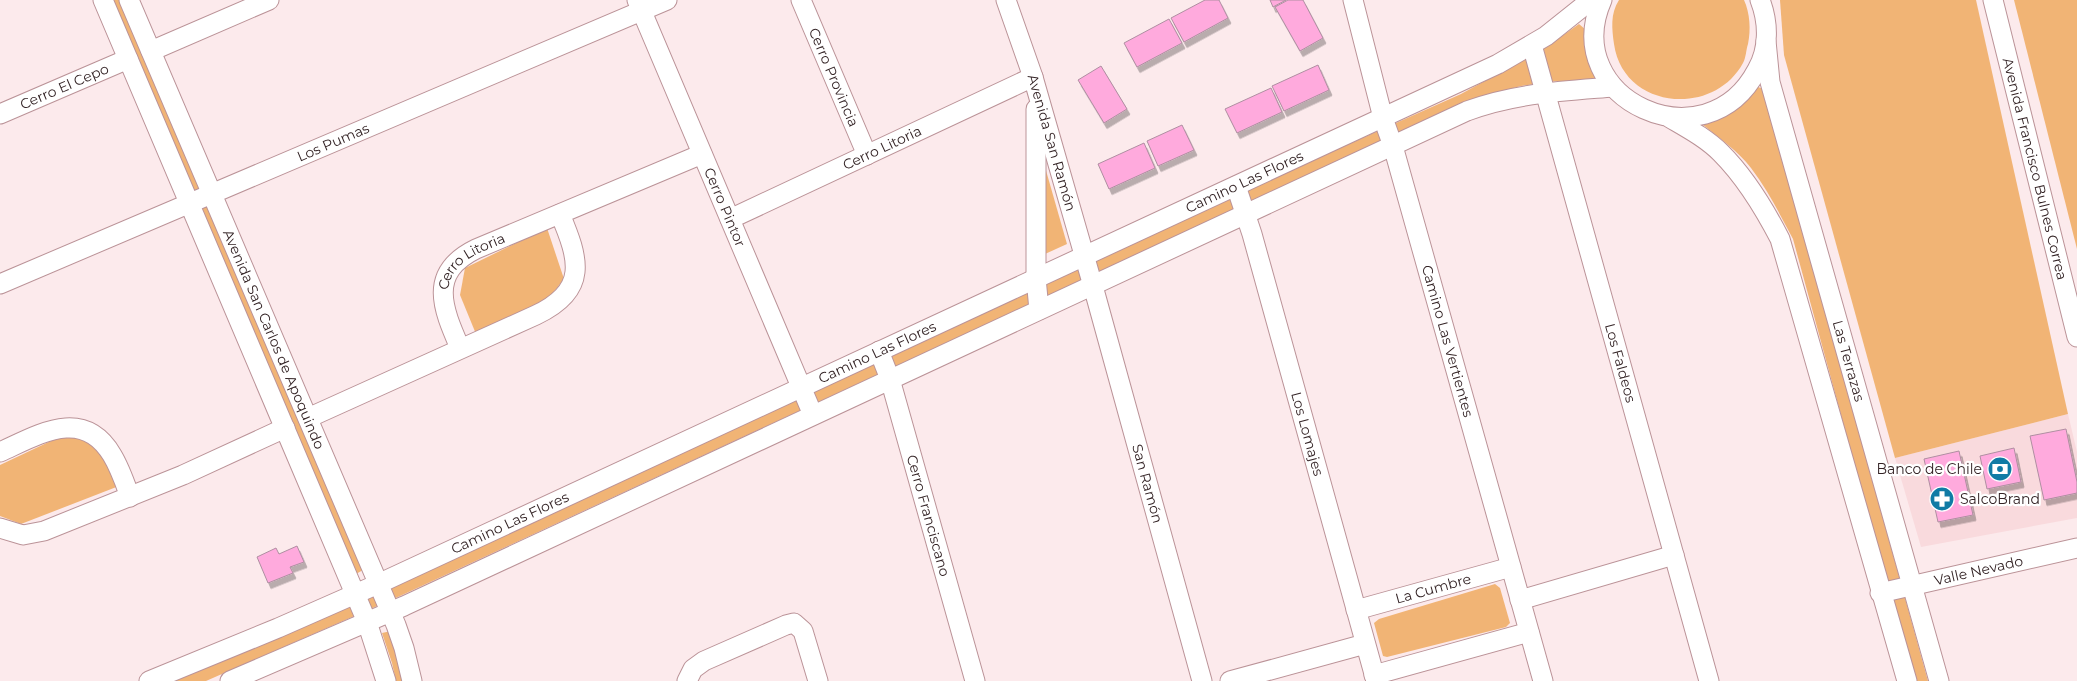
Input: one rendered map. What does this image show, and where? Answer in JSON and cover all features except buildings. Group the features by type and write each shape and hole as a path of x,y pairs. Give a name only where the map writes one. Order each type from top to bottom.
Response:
{"street":[{"name":"Avenida San Carlos de Apoquindo","path":"103,0 367,622 386,681"},
{"name":"Avenida San Carlos de Apoquindo","path":"130,0 390,612 404,648 412,681"},
{"path":"151,50 269,0"},
{"name":"Los Pumas","path":"0,284 212,194 639,5 667,0"},
{"name":"Cerro Provincia","path":"801,0 867,155"},
{"name":"Avenida San Ramón","path":"1006,0 1035,84 1093,286"},
{"name":"Camino Las Vertientes","path":"1353,0 1382,118 1393,146 1543,681"},
{"name":"Camino Las Flores","path":"149,681 278,628 378,584 1498,64 1532,45 1560,26 1590,0"},
{"path":"1602,0 1594,26 1594,42 1604,73 1613,87 1622,96 1644,111 1670,118 1697,134 1720,152 1740,174 1765,211 1780,238 1813,349 1880,593 1907,681"},
{"name":"Las Terrazas","path":"1760,0 1766,23 1770,82 1939,681"},
{"name":"Avenida Francisco Bulnes Correa","path":"1993,0 2077,337"},
{"name":"Cerro Pintor","path":"639,5 813,415"},
{"path":"1670,118 1700,116 1724,106 1735,98 1753,78 1764,54 1766,41"},
{"name":"Los Faldeos","path":"1532,45 1709,681"},
{"name":"Cerro El Cepo","path":"0,114 128,60"},
{"path":"1035,84 1036,278 1039,310"},
{"name":"Cerro Litoria","path":"730,219 867,155 1035,84"},
{"path":"230,681 390,612 1484,105 1516,97 1613,87"},
{"name":"Cerro Litoria","path":"460,348 444,305 444,283 454,265 468,253 702,154"},
{"name":"Los Lomajes","path":"1236,186 1246,214 1375,678"},
{"path":"308,418 546,310 564,296 573,279 576,259 560,214"},
{"name":"San Ramón","path":"1093,286 1202,681"},
{"path":"1813,349 1842,341"},
{"name":"Cerro Franciscano","path":"879,351 890,379 975,681"},
{"path":"0,452 57,428 65,427 83,430 92,434 107,448 130,497"},
{"path":"0,528 16,534 34,534 130,497 285,428"},
{"name":"Valle Nevado","path":"1880,593 2077,548"},
{"path":"1520,600 1674,555"},
{"name":"La Cumbre","path":"1356,610 1511,567"},
{"path":"687,681 693,669 704,661 794,623 803,631 818,681"},
{"path":"1375,678 1529,632"},
{"path":"1230,681 1366,644"}],"shaded area":[{"path":"110,0 121,0 200,186 198,190 194,191 192,189"},
{"path":"1619,0 1744,0 1748,10 1750,27 1745,59 1729,81 1711,92 1691,98 1671,99 1651,93 1634,82 1621,66 1614,44 1612,27 1614,11"},
{"path":"1780,0 1976,0 2068,414 1895,458 1784,55"},
{"path":"2014,0 2077,0 2077,249"},
{"path":"1579,24 1586,30 1603,78 1599,84 1557,81 1521,86 1484,96 400,596 206,681 175,681 399,585 1073,267 1461,94 1545,48"},
{"path":"1758,87 1764,89 1928,681 1916,681 1886,580 1793,239 1751,168 1734,150 1702,124 1734,111"},
{"path":"1045,167 1067,244 1045,254"},
{"path":"206,205 363,570 356,574 201,209"},
{"path":"547,228 564,279 545,303 476,334 460,295 465,268"},
{"path":"2068,414 2077,452 2077,518 1921,547 1895,458"},
{"path":"72,431 93,440 119,486 21,524 0,516 0,465"},
{"path":"1495,584 1500,588 1510,623 1506,627 1387,657 1383,656 1374,623 1379,619"},
{"path":"391,631 403,681 396,681 382,633"}],"place":[{"name":"Banco de Chile","path":"2000,469"},
{"name":"SalcoBrand","path":"1942,499"}]}
